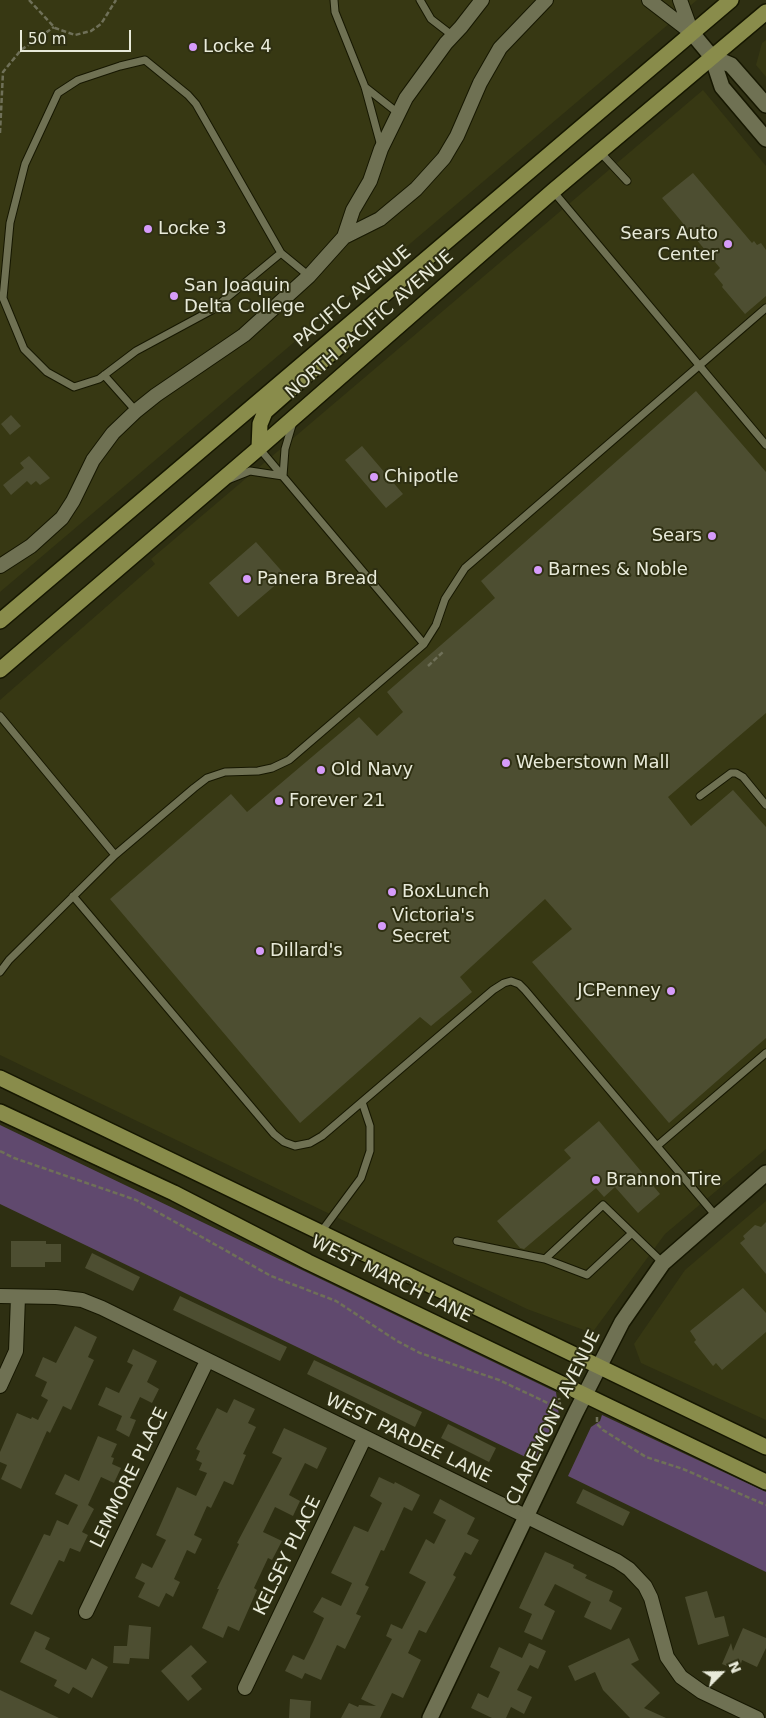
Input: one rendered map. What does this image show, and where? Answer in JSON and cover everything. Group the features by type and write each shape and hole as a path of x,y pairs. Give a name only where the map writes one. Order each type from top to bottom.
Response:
{"main road":[{"name":"PACIFIC AVENUE","path":"0,621 731,0"},
{"name":"NORTH PACIFIC AVENUE","path":"0,670 259,448 553,191 766,12"},
{"path":"259,448 260,424 265,412 346,340 351,323"},
{"name":"WEST MARCH LANE","path":"0,1078 766,1447"},
{"name":"WEST MARCH LANE","path":"0,1112 174,1193 308,1262 766,1482"}],"street":[{"path":"344,237 353,210 370,181 381,149 398,113 415,85 482,0"},
{"path":"0,566 31,546 62,518 73,501 92,460 113,432 136,411 156,395 244,335 309,276 344,237 380,219 416,189 444,158 457,136 488,67 500,48 546,0"},
{"path":"649,0 692,33 712,57 722,87 766,139"},
{"path":"680,0 692,33"},
{"path":"712,57 731,65 766,105"},
{"name":"CLAREMONT AVENUE","path":"430,1718 599,1365 630,1309 663,1263 766,1173"},
{"name":"WEST PARDEE LANE","path":"0,1296 82,1300 629,1569 645,1586 651,1598 664,1651 681,1677 702,1692 757,1718"},
{"path":"0,1386 16,1351 18,1297"},
{"name":"LEMMORE PLACE","path":"86,1612 207,1361"},
{"name":"KELSEY PLACE","path":"245,1688 364,1439"}],"lane":[{"path":"334,0 335,12 365,88 381,149"},
{"path":"420,0 431,19 452,36"},
{"path":"282,253 246,280 212,310 136,351 99,379 74,387 47,372 24,349 3,298 10,224 25,164 58,93 78,80 145,60 188,94 196,104 282,253 309,276"},
{"path":"365,88 398,113"},
{"path":"600,152 626,181"},
{"path":"553,191 766,445"},
{"path":"0,972 9,960 115,856 207,778 225,772 272,768 289,760 424,644 436,625 445,599 465,568 766,308"},
{"path":"104,375 136,411"},
{"path":"283,476 285,450 295,416"},
{"path":"259,448 424,644"},
{"path":"215,484 250,471 283,476"},
{"path":"0,716 115,856"},
{"path":"700,796 731,772 736,772 743,777 766,805"},
{"path":"73,896 274,1134 284,1142 295,1146 310,1143 322,1136 494,990 504,983 511,982 519,984 525,990 716,1216"},
{"path":"657,1146 766,1053"},
{"path":"321,1232 361,1178 370,1151 370,1126 362,1102"},
{"path":"545,1259 603,1205 630,1234 663,1263"},
{"path":"456,1241 545,1259 587,1275 630,1234"}],"path":[{"path":"29,0 54,27 75,35 91,31 101,24 116,0"},
{"path":"0,133 3,72 21,50 54,27"},
{"path":"428,666 444,650"},
{"path":"0,1151 136,1200 271,1276 336,1301 420,1353 499,1380 552,1405 560,1404 559,1398"},
{"path":"597,1416 597,1424 603,1430 646,1457 683,1469 766,1505"}],"shaded area":[{"name":"San Joaquin Delta College","path":"0,0 697,0 0,592"},
{"path":"766,40 766,77 756,65 762,43"},
{"name":"Weberstown Mall","path":"703,90 766,166 766,1149 665,1234 592,1333 527,1309 0,1055 0,700 155,564 151,559"},
{"path":"0,1125 556,1392 559,1416 536,1462 0,1204"},
{"path":"766,1201 766,1420 641,1363 634,1344 685,1270"},
{"path":"602,1415 766,1492 766,1572 568,1476 591,1427 600,1421"}],"building":[{"name":"Sears Auto Center","path":"693,173 752,243 754,241 757,245 761,243 766,250 766,296 745,314 722,287 723,285 714,274 720,268 662,198"},
{"name":"Weberstown Mall","path":"696,391 766,472 766,713 668,797 691,826 733,790 766,827 766,1038 669,1123 532,962 572,929 545,899 460,977 472,992 431,1026 420,1017 300,1123 110,899 231,794 247,812 359,717 377,736 403,712 387,692 495,598 481,581"},
{"path":"11,415 21,426 10,435 1,424"},
{"name":"Chipotle","path":"362,446 403,494 386,508 345,460"},
{"path":"29,456 50,478 40,485 36,481 31,485 27,481 11,495 3,485 24,468 20,463"},
{"name":"Panera Bread","path":"256,542 286,576 238,617 209,583"},
{"name":"Brannon Tire","path":"599,1121 660,1194 638,1213 615,1187 604,1197 596,1188 524,1249 520,1248 497,1221 571,1158 564,1150"},
{"path":"766,1222 766,1274 740,1243 745,1239 743,1236 755,1225 761,1227"},
{"path":"11,1241 46,1241 46,1244 61,1244 61,1262 45,1262 45,1267 11,1267"},
{"path":"92,1253 140,1277 133,1291 85,1268"},
{"path":"743,1288 766,1313 766,1332 722,1370 716,1363 713,1366 694,1342 696,1340 690,1331"},
{"path":"180,1296 287,1347 280,1361 173,1310"},
{"path":"75,1326 97,1337 88,1357 94,1360 71,1410 63,1406 50,1433 47,1431 21,1489 1,1479 7,1465 0,1462 0,1452 17,1413 38,1420 48,1400 41,1396 47,1382 35,1376 43,1357 56,1363"},
{"path":"133,1349 157,1361 147,1382 159,1389 152,1403 140,1397 130,1418 136,1420 129,1437 116,1430 122,1416 98,1405 106,1387 119,1393 133,1365 127,1362"},
{"path":"314,1360 422,1412 415,1427 307,1374"},
{"path":"234,1399 255,1409 248,1423 256,1427 243,1454 246,1455 233,1485 224,1481 211,1508 207,1506 194,1535 202,1539 195,1554 187,1550 174,1579 180,1582 173,1597 166,1593 159,1607 138,1597 145,1583 135,1578 142,1563 152,1568 166,1540 156,1535 177,1487 196,1496 207,1473 199,1470 202,1463 196,1460 200,1451 196,1449 217,1408 227,1413"},
{"path":"448,1424 496,1448 489,1462 441,1438"},
{"path":"284,1428 327,1448 317,1469 305,1463 289,1495 300,1501 293,1516 275,1507 263,1532 282,1541 272,1560 268,1558 254,1588 257,1590 239,1631 228,1626 223,1638 202,1628 219,1589 217,1589 239,1544 237,1543 282,1458 272,1453"},
{"path":"98,1436 117,1444 111,1457 114,1458 112,1464 121,1468 114,1483 101,1477 88,1505 94,1509 82,1532 88,1535 80,1552 70,1548 64,1562 59,1560 32,1615 10,1604 44,1534 50,1536 57,1520 68,1525 78,1505 55,1494 65,1474 79,1481"},
{"path":"379,1477 394,1484 395,1482 420,1495 412,1511 404,1507 384,1551 381,1550 365,1585 369,1587 356,1614 361,1616 345,1649 337,1645 321,1680 305,1673 302,1679 285,1671 293,1655 304,1660 313,1642 324,1618 313,1612 322,1597 341,1606 352,1583 331,1573 354,1526 368,1532 382,1503 370,1496"},
{"path":"583,1489 630,1512 623,1526 576,1503"},
{"path":"440,1499 475,1518 467,1534 479,1540 471,1555 465,1552 453,1575 456,1577 426,1633 419,1630 408,1653 421,1660 403,1698 392,1693 380,1718 341,1718 349,1703 358,1707 359,1705 376,1706 361,1699 392,1639 386,1636 391,1624 402,1629 426,1582 409,1573 426,1539 434,1544 446,1520 433,1513"},
{"path":"545,1552 574,1565 573,1568 587,1575 585,1578 613,1591 609,1601 622,1608 611,1630 584,1617 591,1602 555,1584 544,1605 555,1611 542,1640 524,1632 532,1614 519,1608"},
{"path":"707,1591 715,1618 724,1616 729,1636 698,1645 685,1597"},
{"path":"129,1625 151,1627 149,1659 130,1658 129,1664 113,1663 114,1646 127,1646"},
{"path":"743,1628 766,1638 766,1648 757,1667 742,1660 739,1671 722,1664 731,1643 733,1651"},
{"path":"35,1631 50,1638 45,1649 86,1670 92,1658 108,1667 92,1698 73,1687 69,1694 54,1686 57,1680 20,1662"},
{"path":"629,1638 639,1660 631,1664 660,1693 644,1708 666,1718 630,1718 603,1690 595,1672 575,1681 568,1666"},
{"path":"529,1643 546,1651 538,1669 530,1665 517,1690 532,1697 524,1714 511,1707 506,1718 492,1718 471,1708 478,1693 488,1698 500,1672 490,1667 499,1647 522,1658"},
{"path":"191,1645 207,1662 191,1676 202,1689 188,1701 161,1671"},
{"path":"0,1690 59,1718 0,1718"},
{"path":"290,1699 311,1701 310,1718 289,1718"}],"place":[{"name":"Locke 4","path":"193,47"},
{"name":"Locke 3","path":"148,229"},
{"name":"Sears Auto Center","path":"728,244"},
{"name":"San Joaquin Delta College","path":"174,296"},
{"name":"Chipotle","path":"374,477"},
{"name":"Sears","path":"712,536"},
{"name":"Barnes & Noble","path":"538,570"},
{"name":"Panera Bread","path":"247,579"},
{"name":"Weberstown Mall","path":"506,763"},
{"name":"Old Navy","path":"321,770"},
{"name":"Forever 21","path":"279,801"},
{"name":"BoxLunch","path":"392,892"},
{"name":"Victoria's Secret","path":"382,926"},
{"name":"Dillard's","path":"260,951"},
{"name":"JCPenney","path":"671,991"},
{"name":"Brannon Tire","path":"596,1180"}]}
